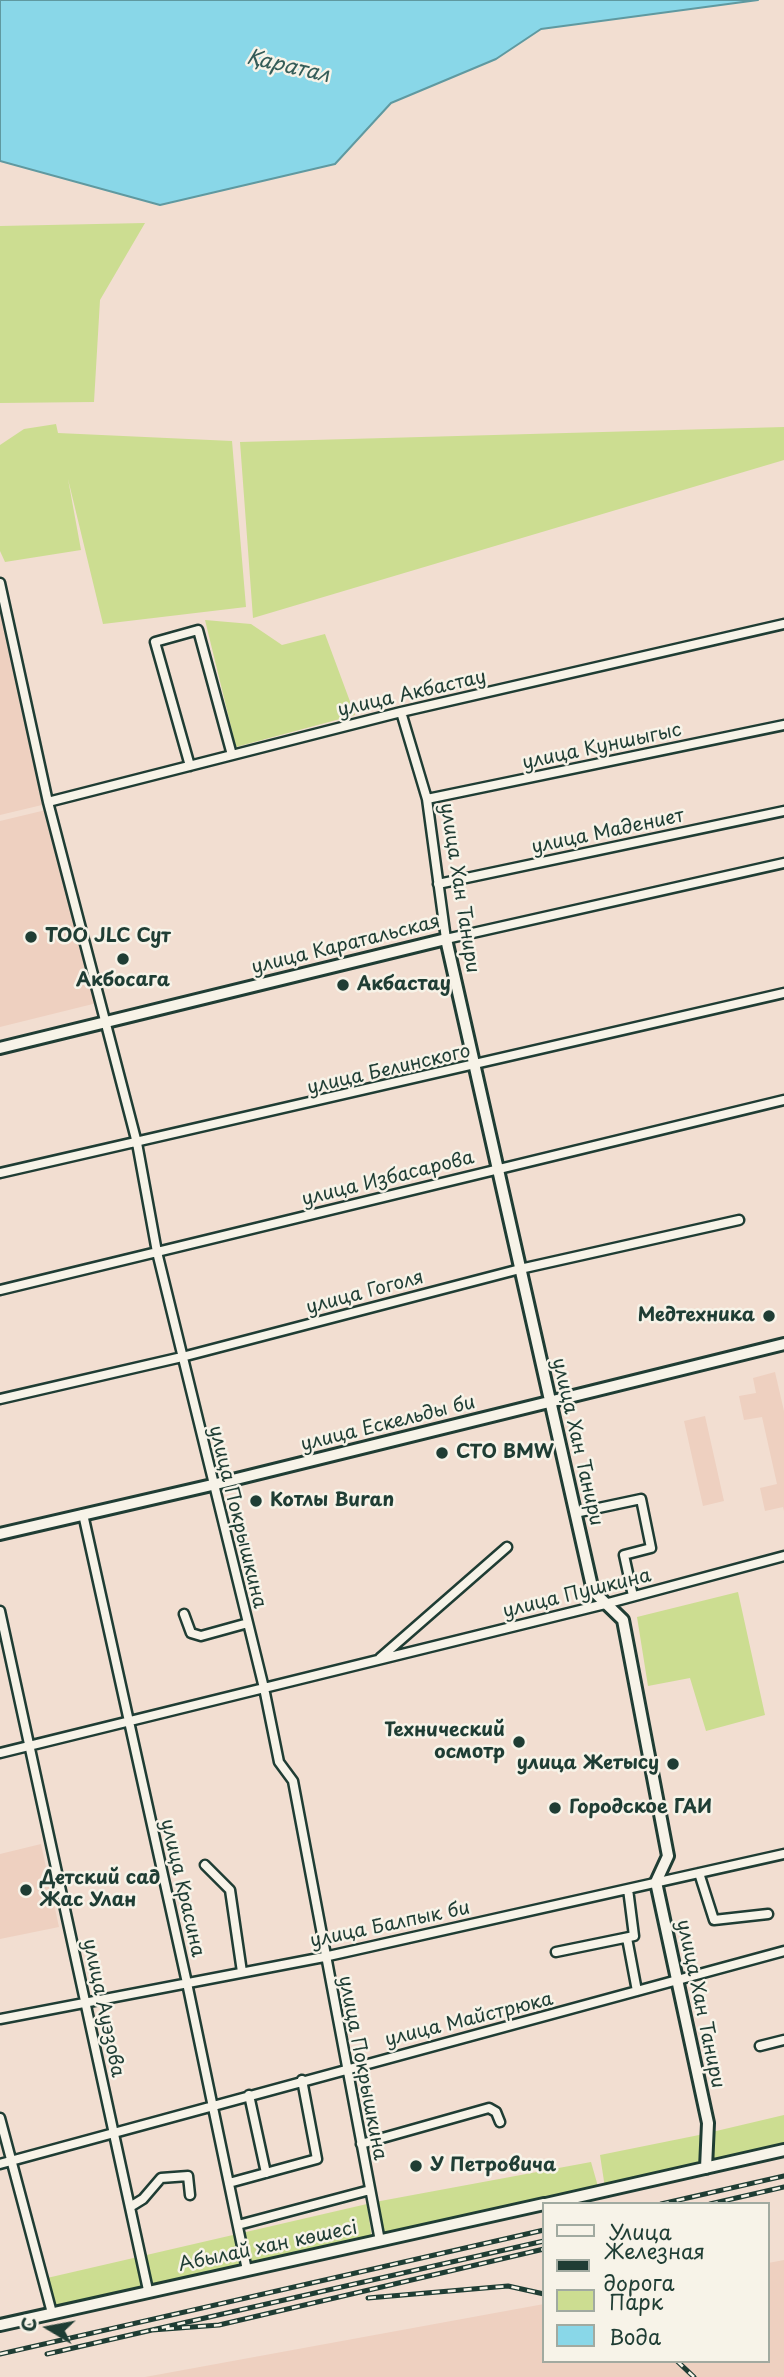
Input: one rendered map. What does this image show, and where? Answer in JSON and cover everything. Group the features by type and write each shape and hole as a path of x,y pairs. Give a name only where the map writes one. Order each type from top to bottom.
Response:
{"street":[{"name":"улица Покрышкина","path":"0,583 48,802 136,1143 157,1252 212,1485 264,1688 279,1762 293,1781 380,2241"},
{"name":"улица Акбастау","path":"48,802 401,712 784,624"},
{"path":"190,766 155,642 198,630 232,755"},
{"name":"улица Хан Танири","path":"401,712 427,799 446,939 593,1591 623,1620 668,1856 656,1882 708,2123 706,2168"},
{"name":"улица Куншыгыс","path":"427,799 784,725"},
{"name":"улица Мадениет","path":"438,884 784,811"},
{"name":"улица Каратальская","path":"0,1048 446,939 784,863"},
{"name":"улица Белинского","path":"0,1172 475,1066 784,993"},
{"name":"улица Избасарова","path":"0,1290 784,1100"},
{"name":"улица Гоголя","path":"0,1399 182,1357 520,1269 739,1220"},
{"name":"улица Ескельды би","path":"0,1534 212,1485 784,1344"},
{"path":"575,1513 641,1499 651,1548 624,1555 634,1596"},
{"name":"улица Красина","path":"83,1514 214,2105 247,2270"},
{"name":"улица Пушкина","path":"378,1660 507,1548"},
{"name":"улица Пушкина","path":"0,1753 605,1604 784,1556"},
{"name":"улица Ауэзова","path":"0,1611 148,2290"},
{"path":"184,1614 191,1633 201,1636 248,1623"},
{"name":"улица Балпык би","path":"0,2019 324,1956 784,1854"},
{"path":"205,1865 230,1890 242,1972"},
{"path":"699,1873 714,1920 768,1913"},
{"path":"556,1952 634,1936 628,1889"},
{"path":"627,1938 637,1991"},
{"name":"улица Майстрюка","path":"5,2163 346,2067 784,1951"},
{"path":"760,2046 784,2040"},
{"path":"229,2183 317,2159 302,2080"},
{"path":"249,2095 266,2173"},
{"path":"361,2144 489,2108 496,2112 500,2122"},
{"path":"0,2118 5,2163 52,2313"},
{"name":"Абылай хан көшесі","path":"554,2202 784,2150"},
{"path":"130,2207 143,2199 161,2178 188,2176 190,2195"},
{"path":"238,2225 370,2190"},
{"name":"Абылай хан көшесі","path":"0,2325 542,2205"}],"shaded area":[{"path":"6,609 42,805 0,815 0,610"},
{"name":"ТОО JLC Сут","path":"50,809 101,1002 0,1027 0,821"},
{"path":"775,1372 784,1411 784,1511 783,1507 765,1511 760,1488 777,1484 762,1417 744,1420 739,1396 756,1393 753,1378"},
{"path":"705,1416 724,1501 703,1506 684,1421"},
{"name":"Детский сад Жас Улан","path":"41,1844 59,1927 0,1939 0,1854"},
{"path":"784,2260 784,2377 145,2377 542,2304 542,2363 770,2363 770,2263"}],"green space":[{"path":"145,223 100,300 94,402 0,403 0,226"},
{"path":"56,424 58,433 232,441 246,607 103,624 68,479 81,550 5,562 0,551 0,445 24,429"},
{"path":"784,427 784,460 253,618 240,442"},
{"path":"205,620 251,624 282,645 325,634 355,715 236,747"},
{"path":"738,1592 765,1715 706,1731 690,1678 648,1686 637,1617"},
{"path":"784,2115 784,2145 712,2162 712,2132"},
{"path":"704,2134 702,2166 605,2188 600,2155"},
{"path":"591,2162 599,2190 383,2238 375,2202"},
{"path":"367,2204 372,2239 152,2284 56,2309 47,2278"}],"water":[{"name":"Қаратал","path":"0,0 758,0 541,29 496,59 391,103 335,164 160,205 0,161"}],"railway":[{"path":"670,2202 784,2176"},
{"path":"719,2202 784,2187"},
{"path":"0,2354 542,2230"},
{"path":"542,2241 152,2330 219,2325 542,2249"},
{"path":"368,2298 508,2286 542,2294"},
{"path":"47,2354 152,2330"},
{"path":"679,2363 694,2377"}],"place":[{"name":"ТОО JLC Сут","path":"31,937"},
{"name":"Акбосага","path":"123,959"},
{"name":"Акбастау","path":"343,985"},
{"name":"Медтехника","path":"769,1316"},
{"name":"СТО BMW","path":"442,1453"},
{"name":"Котлы Buran","path":"256,1501"},
{"name":"Технический осмотр","path":"519,1742"},
{"name":"улица Жетысу","path":"673,1764"},
{"name":"Городское ГАИ","path":"555,1808"},
{"name":"Детский сад Жас Улан","path":"26,1890"},
{"name":"У Петровича","path":"416,2166"}]}
